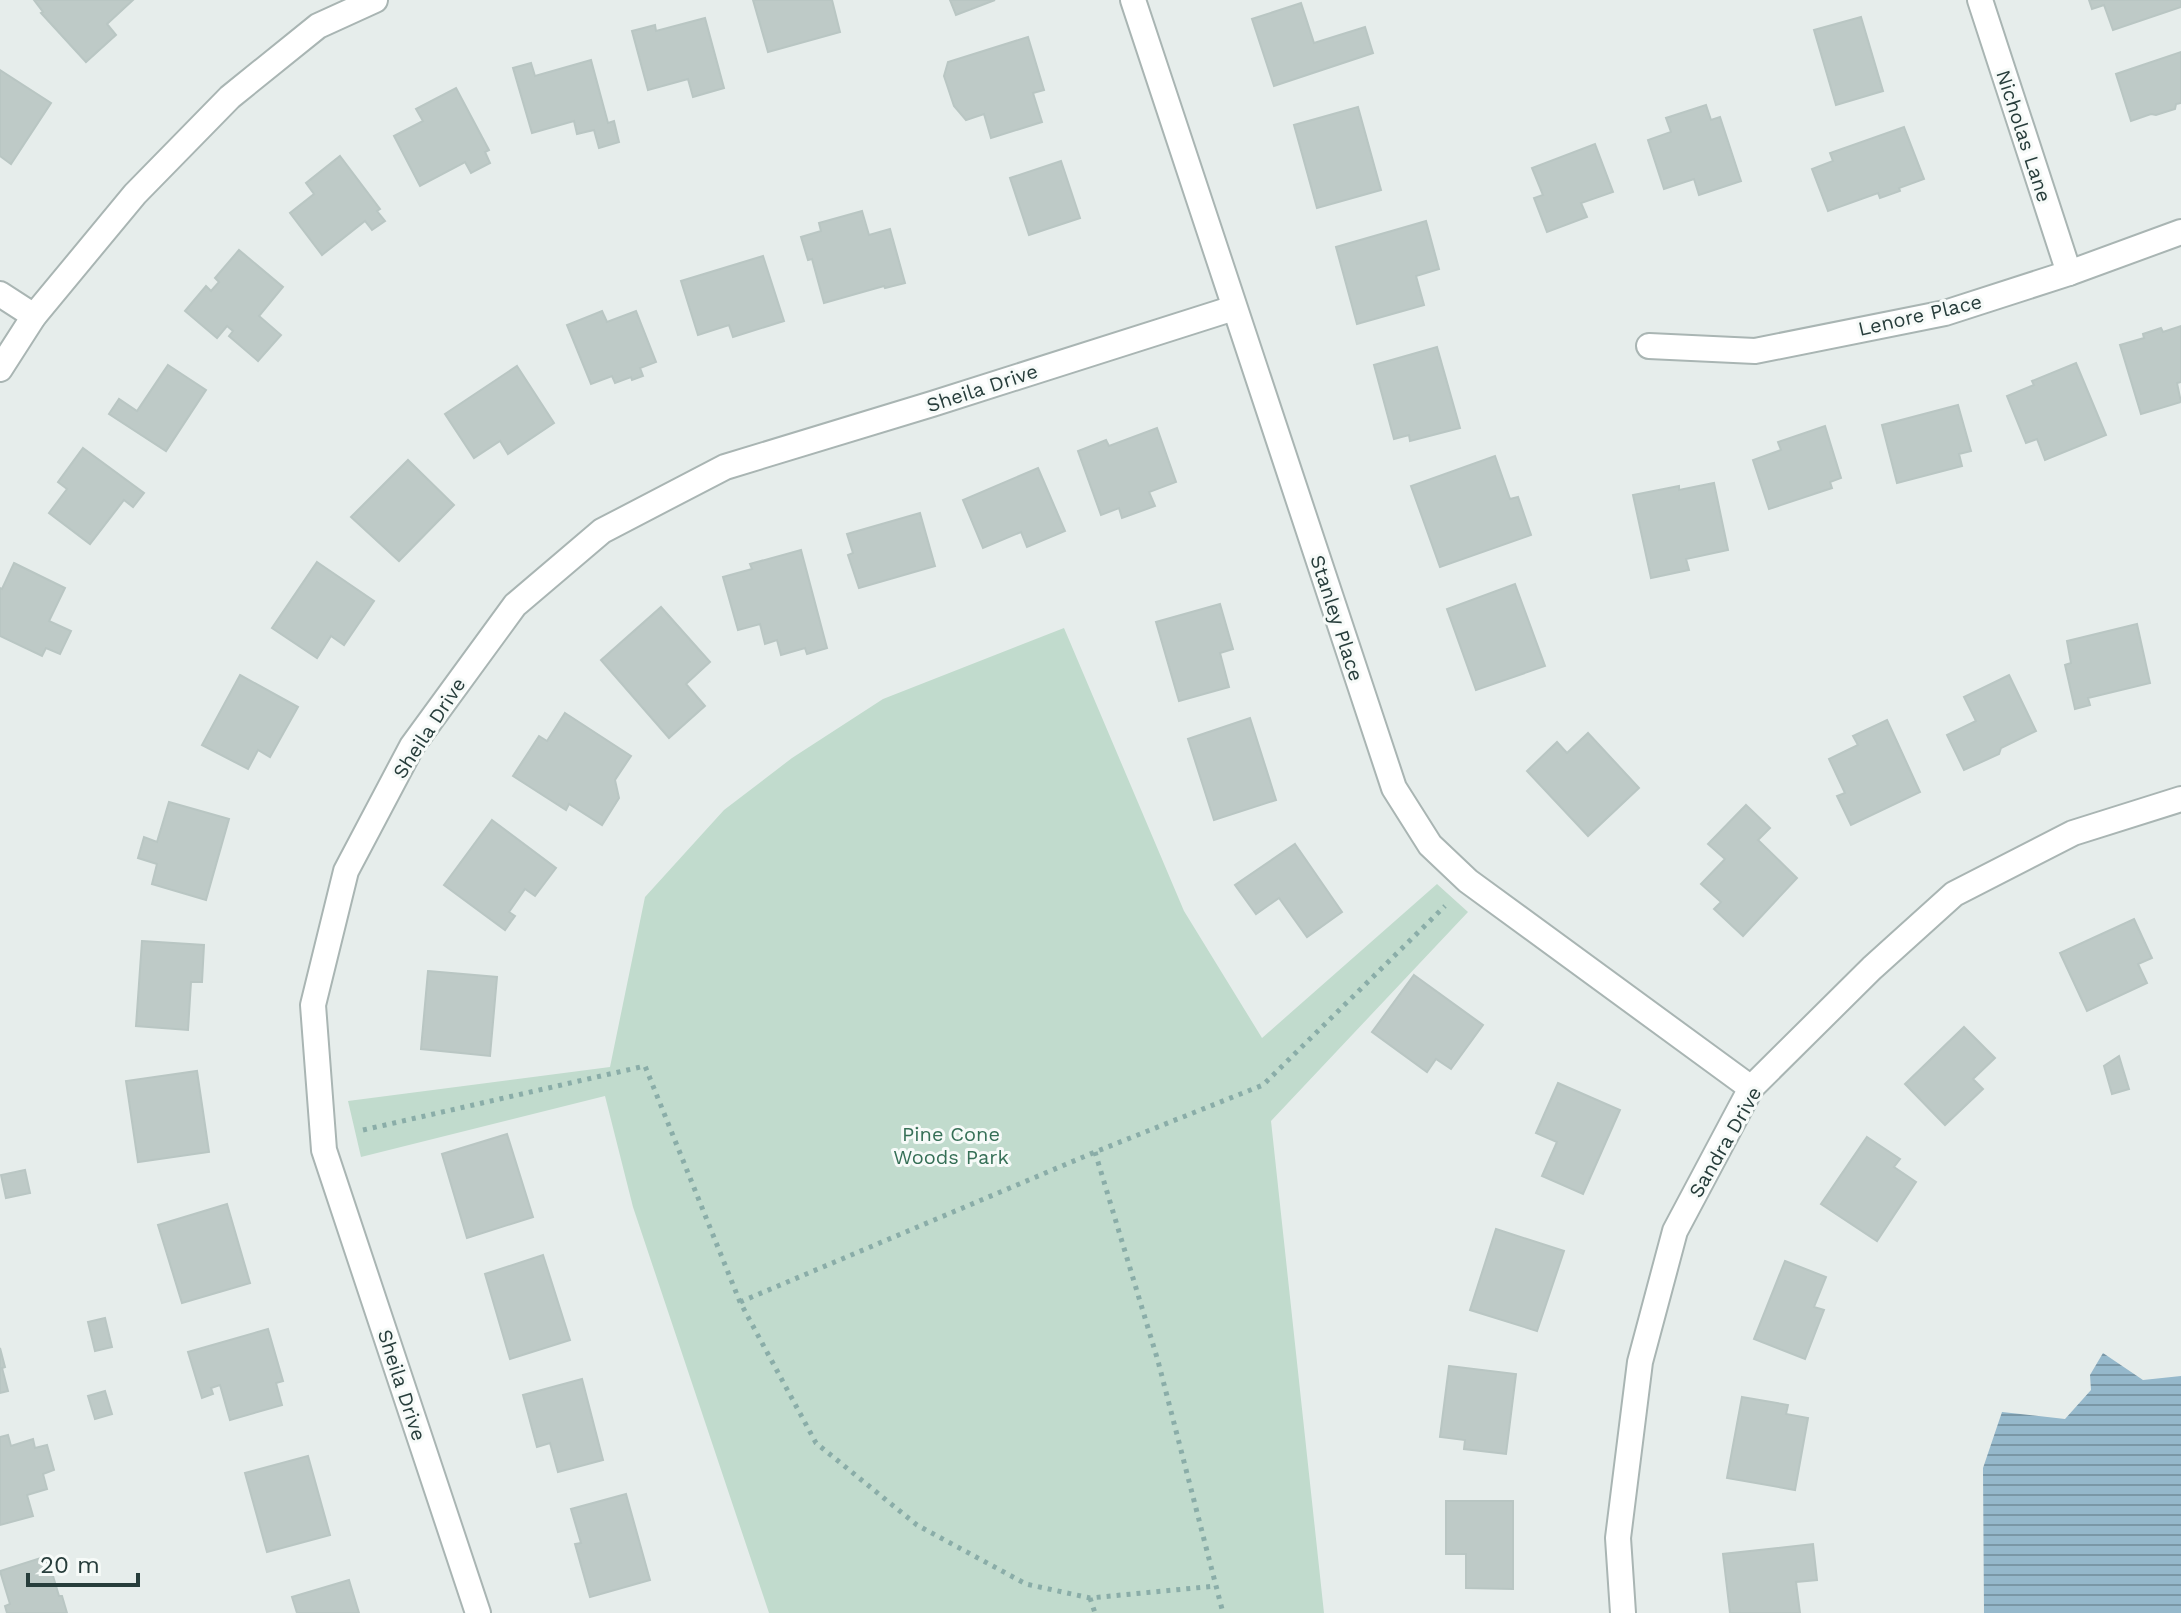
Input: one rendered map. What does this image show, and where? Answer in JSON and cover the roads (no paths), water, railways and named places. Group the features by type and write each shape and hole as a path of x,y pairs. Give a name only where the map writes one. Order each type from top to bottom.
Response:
{"street":[{"path":"0,369 34,316 135,194 230,97 318,26 375,0"},
{"name":"Stanley Place","path":"1133,0 1394,788 1430,845 1468,881 1751,1088"},
{"name":"Nicholas Lane","path":"1980,0 2069,273"},
{"name":"Lenore Place","path":"1649,346 1755,351 1945,313 2069,273 2181,232"},
{"path":"0,294 34,316"},
{"name":"Sheila Drive","path":"478,1613 324,1150 313,1005 346,871 412,746 515,605 602,531 725,467 1234,308"},
{"name":"Sandra Drive","path":"1623,1613 1618,1538 1640,1362 1675,1231 1751,1088 1872,968 1954,894 2073,833 2181,799"}],"water":[{"path":"2103,1353 2143,1380 2181,1376 2181,1613 1984,1613 1983,1468 2002,1412 2065,1419 2091,1390 2090,1375"}],"park label":[{"name":"Pine Cone Woods Park","path":"951,1146"}]}
